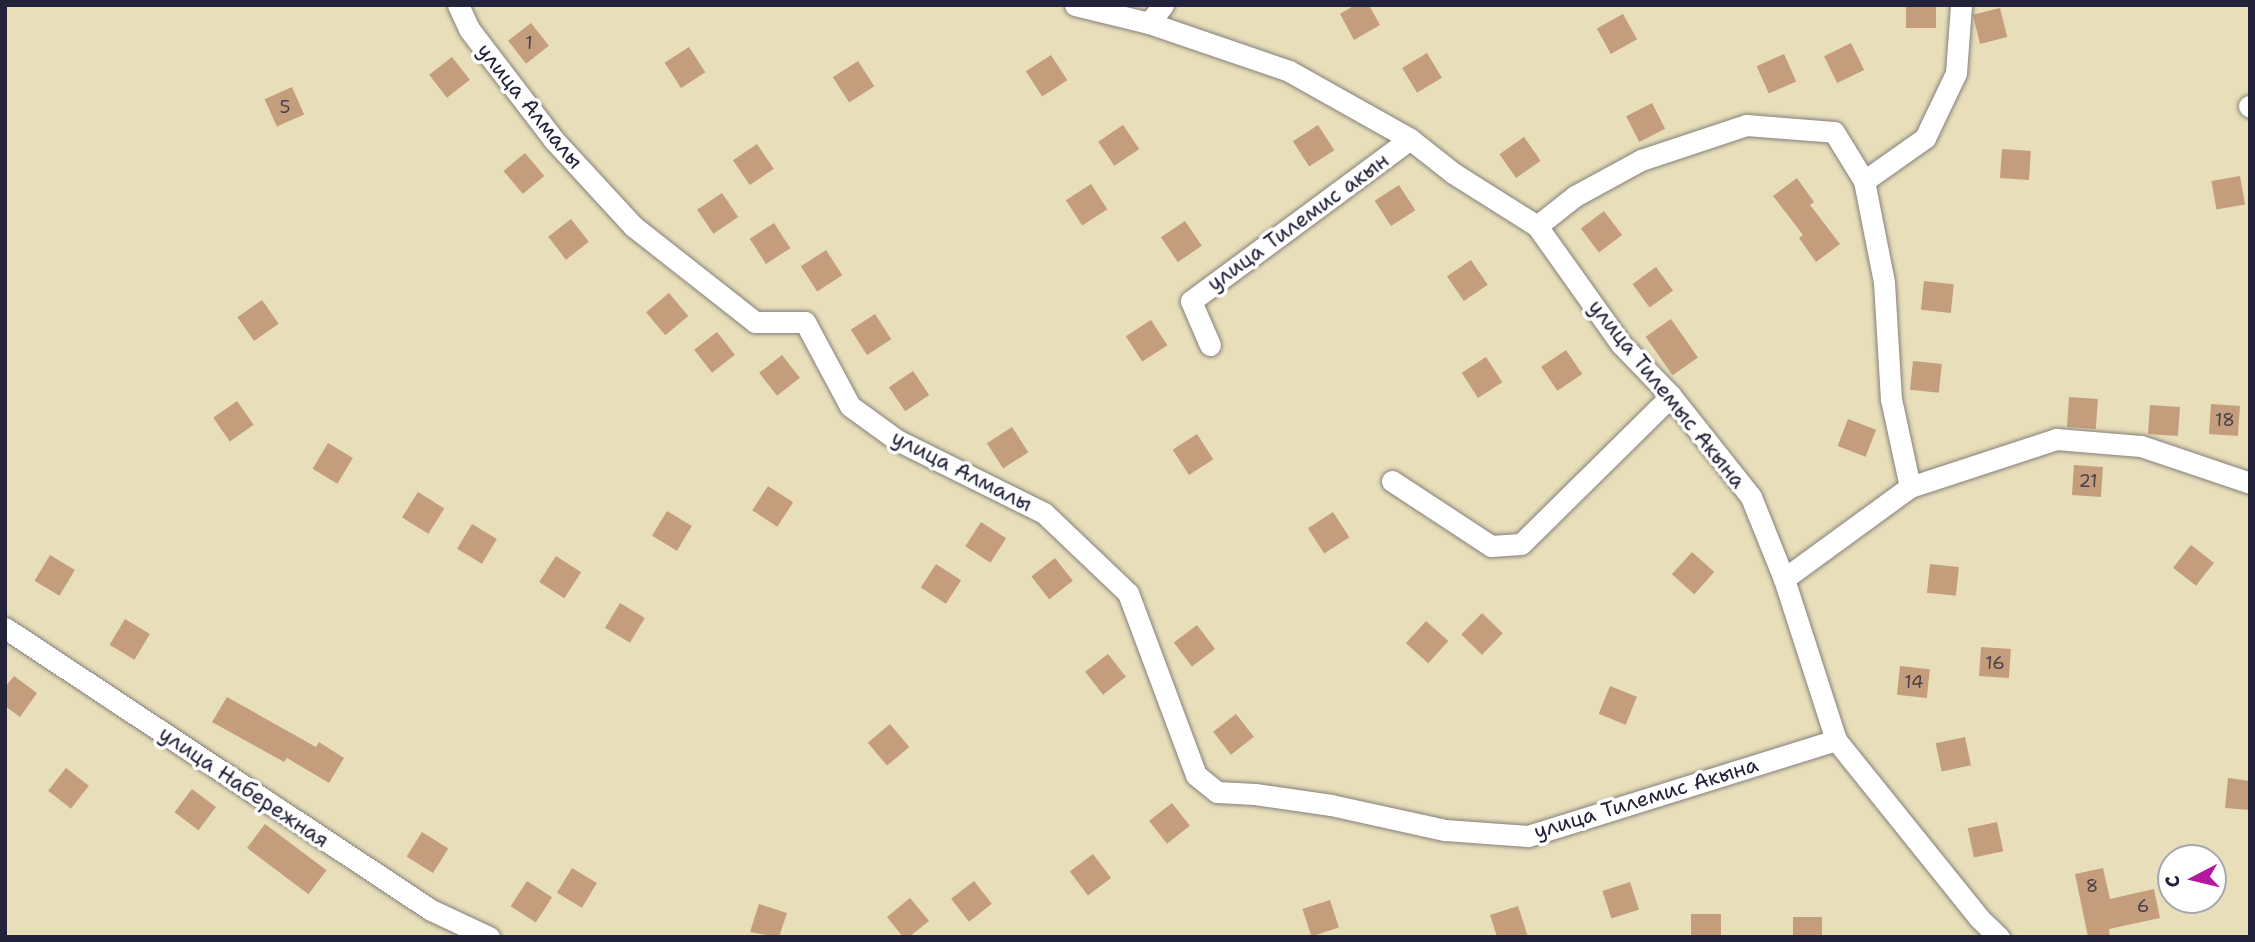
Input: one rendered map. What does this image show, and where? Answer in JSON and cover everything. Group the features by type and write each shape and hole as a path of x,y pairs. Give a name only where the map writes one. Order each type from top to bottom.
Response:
{"street":[{"name":"улица Алмалы","path":"458,5 470,29 554,139 633,226 755,322 806,322 850,406 897,440 1044,513 1128,593 1196,775 1217,792 1255,794 1331,805"},
{"name":"улица Тилемыс Акына","path":"1074,5 1149,23 1289,71 1410,139 1453,173 1537,226 1620,344 1671,396 1751,497 1784,579 1836,740 1979,918 1999,937"},
{"path":"1149,23 1163,5"},
{"path":"1864,181 1925,138 1956,74 1961,5"},
{"path":"1537,226 1575,196 1641,160 1746,125 1834,132 1864,181 1884,282 1891,399 1910,487"},
{"name":"улица Тилемис акын","path":"1210,345 1191,301 1410,139"},
{"path":"1392,481 1490,546 1521,544 1671,396"},
{"path":"1784,579 1910,487 2056,439 2141,446 2250,482"},
{"name":"улица Набережная","path":"5,628 420,903 489,937"},
{"name":"улица Тилемис Акына","path":"1331,805 1445,830 1528,836 1836,740"}],"building":[{"path":"1355,5 1369,5 1380,25 1354,40 1340,14"},
{"path":"1906,5 1936,5 1936,28 1906,28"},
{"path":"2000,8 2007,37 1980,44 1973,15"},
{"path":"1623,14 1637,39 1611,54 1597,29"},
{"path":"531,23 549,46 526,64 508,41"},
{"path":"1851,43 1864,70 1837,83 1824,56"},
{"path":"689,47 705,72 681,88 665,63"},
{"path":"1427,53 1442,78 1417,93 1402,68"},
{"path":"1784,54 1796,81 1769,94 1757,66"},
{"path":"1051,55 1067,80 1042,96 1026,71"},
{"path":"452,57 470,80 447,98 429,75"},
{"path":"858,61 874,86 849,102 833,77"},
{"path":"292,87 304,114 277,127 265,99"},
{"path":"1652,103 1665,129 1639,142 1626,116"},
{"path":"1123,125 1139,149 1114,166 1098,142"},
{"path":"1318,125 1334,150 1309,166 1293,141"},
{"path":"1524,137 1541,161 1516,178 1499,154"},
{"path":"757,144 774,169 750,185 733,160"},
{"path":"2002,149 2031,151 2029,180 2000,178"},
{"path":"525,153 544,176 523,194 504,171"},
{"path":"2240,176 2245,205 2216,210 2211,181"},
{"path":"1797,178 1814,202 1810,205 1840,244 1816,262 1799,238 1803,235 1773,196"},
{"path":"1091,184 1107,209 1082,225 1066,200"},
{"path":"1399,185 1415,210 1391,226 1375,201"},
{"path":"722,193 738,217 713,234 697,210"},
{"path":"1604,211 1622,235 1599,252 1581,228"},
{"path":"571,219 589,242 566,260 548,237"},
{"path":"1185,221 1202,246 1178,262 1161,237"},
{"path":"774,223 790,248 766,264 750,239"},
{"path":"826,250 842,275 817,291 801,266"},
{"path":"1471,260 1488,285 1464,301 1447,276"},
{"path":"1656,267 1673,290 1650,308 1633,284"},
{"path":"1924,281 1954,284 1951,313 1921,310"},
{"path":"669,293 688,316 665,335 646,312"},
{"path":"262,300 279,324 254,341 237,317"},
{"path":"875,314 891,339 867,355 851,330"},
{"path":"1671,319 1698,358 1673,375 1646,337"},
{"path":"1151,320 1167,345 1142,361 1126,336"},
{"path":"717,332 735,355 712,373 694,350"},
{"path":"1566,350 1582,374 1557,391 1541,367"},
{"path":"782,355 800,378 777,396 759,373"},
{"path":"1486,357 1502,382 1478,398 1462,373"},
{"path":"1913,361 1942,364 1939,393 1910,390"},
{"path":"913,371 929,395 905,411 889,387"},
{"path":"2069,397 2098,399 2096,429 2067,427"},
{"path":"237,401 254,425 230,441 213,418"},
{"path":"2211,404 2240,406 2238,436 2209,434"},
{"path":"2150,405 2180,407 2178,436 2148,434"},
{"path":"1848,419 1876,430 1866,457 1838,446"},
{"path":"1012,427 1028,452 1003,468 987,443"},
{"path":"1197,434 1213,459 1189,475 1173,450"},
{"path":"328,443 353,458 337,484 313,469"},
{"path":"2074,465 2103,467 2101,497 2072,495"},
{"path":"768,486 793,502 777,527 752,510"},
{"path":"418,492 444,508 428,534 402,517"},
{"path":"667,511 692,526 677,551 652,536"},
{"path":"1333,512 1349,537 1324,553 1308,528"},
{"path":"981,522 1006,538 990,563 965,546"},
{"path":"472,524 497,539 482,564 457,549"},
{"path":"2191,545 2214,563 2196,586 2173,568"},
{"path":"1692,552 1714,572 1694,594 1672,574"},
{"path":"50,555 75,570 59,596 35,581"},
{"path":"556,556 581,572 564,598 539,582"},
{"path":"1055,558 1073,581 1049,599 1031,576"},
{"path":"936,564 961,580 946,604 921,587"},
{"path":"1930,564 1959,567 1956,596 1927,593"},
{"path":"620,603 645,618 630,643 605,628"},
{"path":"1482,613 1503,633 1482,655 1461,635"},
{"path":"125,619 150,634 134,660 110,645"},
{"path":"1426,621 1448,641 1428,663 1406,643"},
{"path":"1197,625 1215,649 1192,666 1174,642"},
{"path":"1981,647 2011,649 2009,678 1979,676"},
{"path":"1108,654 1126,677 1103,695 1085,672"},
{"path":"1900,666 1930,669 1927,698 1897,695"},
{"path":"14,676 37,693 20,717 5,706 5,687"},
{"path":"1610,686 1637,697 1626,725 1599,714"},
{"path":"227,697 316,747 319,742 344,758 329,783 287,758 284,762 212,722"},
{"path":"1236,714 1254,737 1231,755 1213,732"},
{"path":"890,724 909,747 887,766 868,743"},
{"path":"1965,737 1971,765 1942,772 1936,743"},
{"path":"66,768 89,786 71,809 48,791"},
{"path":"2228,778 2250,781 2250,810 2225,808"},
{"path":"192,789 216,807 199,830 175,812"},
{"path":"1172,803 1190,826 1167,844 1149,821"},
{"path":"1997,822 2003,851 1974,858 1968,828"},
{"path":"265,824 326,870 308,894 247,848"},
{"path":"422,832 448,848 433,873 407,857"},
{"path":"1093,854 1111,878 1088,895 1070,871"},
{"path":"572,868 597,883 582,908 557,893"},
{"path":"2103,868 2110,899 2154,889 2157,914 2160,918 2109,929 2110,937 2088,937 2075,874"},
{"path":"527,881 552,897 536,922 511,906"},
{"path":"974,881 992,904 969,922 951,899"},
{"path":"1630,882 1639,910 1611,919 1602,891"},
{"path":"910,898 929,921 909,937 903,937 887,917"},
{"path":"1330,900 1339,928 1311,937 1302,909"},
{"path":"759,904 787,913 779,937 750,932"},
{"path":"1518,906 1528,937 1497,937 1490,915"},
{"path":"1691,914 1721,914 1721,937 1691,937"},
{"path":"1793,917 1822,917 1822,937 1793,937"}]}
